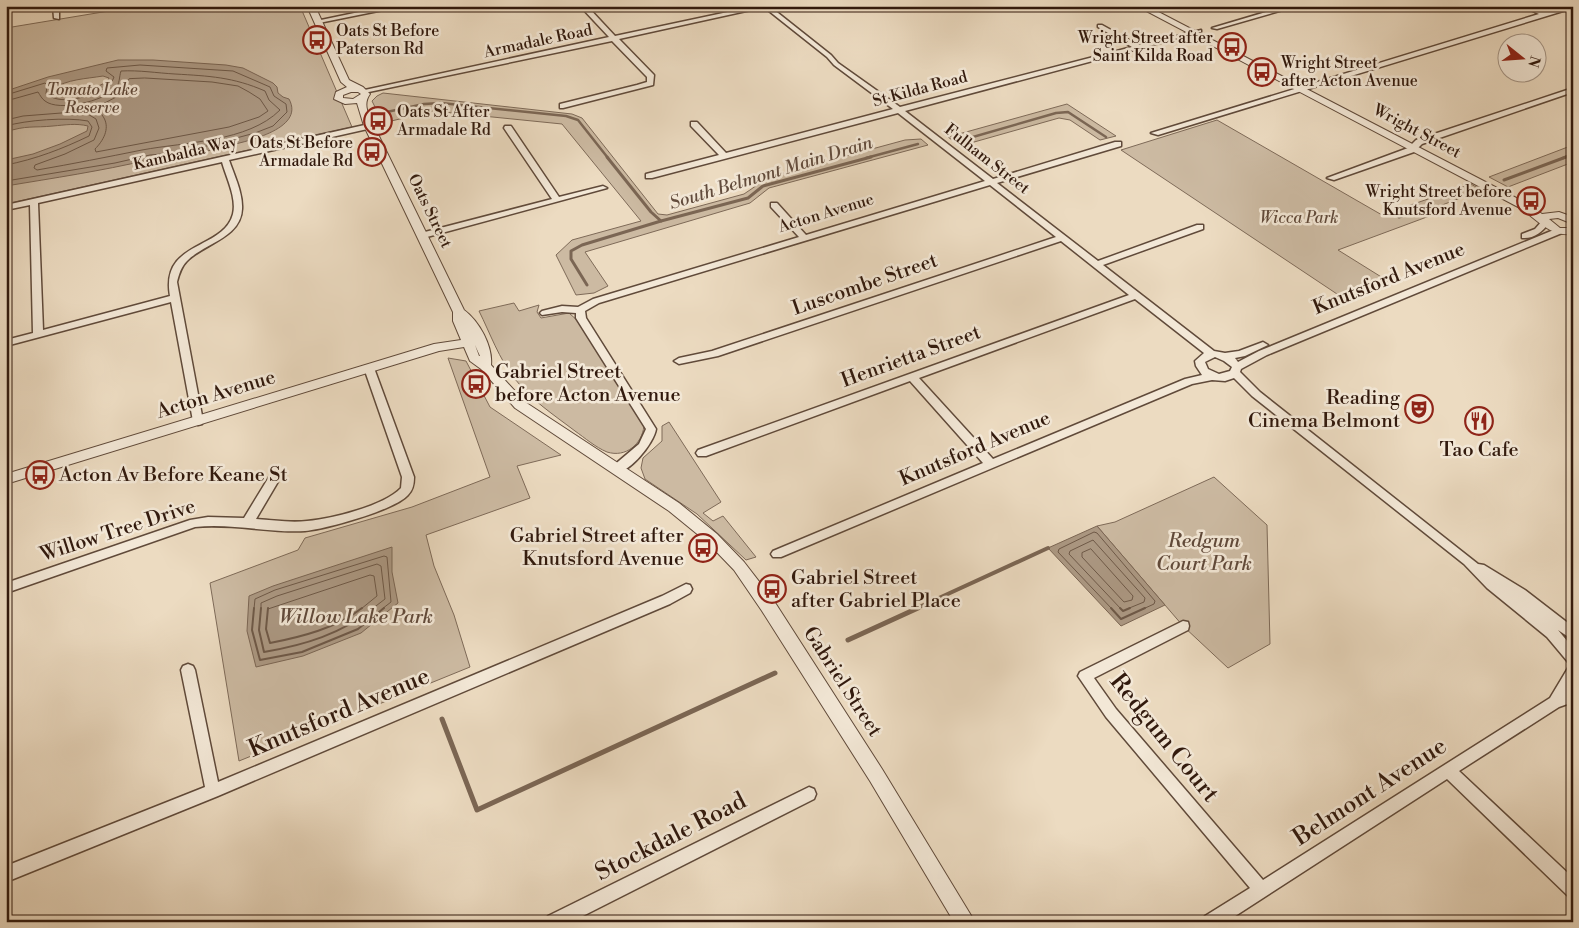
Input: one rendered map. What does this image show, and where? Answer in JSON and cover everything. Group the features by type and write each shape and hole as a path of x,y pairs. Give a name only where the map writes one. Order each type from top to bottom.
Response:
{"street":[{"path":"56,6 56,18"},
{"path":"311,6 345,82 362,93"},
{"path":"319,21 400,6"},
{"path":"563,106 650,83 651,77 583,6"},
{"name":"Wright Street","path":"1142,6 1196,32"},
{"name":"Wright Street","path":"1150,6 1414,146 1524,206 1544,221 1568,232"},
{"path":"1273,6 1280,10"},
{"path":"1215,28 1294,6"},
{"path":"1525,6 1546,14"},
{"path":"1155,133 1301,87 1573,6"},
{"path":"757,7 774,8"},
{"name":"Armadale Road","path":"362,93 420,84 441,76 757,7"},
{"name":"Fulham Street","path":"774,8 836,64 899,110 1184,335 1218,377 1256,394"},
{"path":"1100,26 1139,48"},
{"name":"St Kilda Road","path":"649,176 1196,32"},
{"path":"345,82 342,92 362,93"},
{"path":"1331,178 1411,150 1414,146 1573,90"},
{"name":"Oats Street","path":"342,92 338,99 347,102 357,110 370,126"},
{"path":"347,102 362,93"},
{"name":"Oats Street","path":"362,93 361,106 424,235 459,312 459,321 472,338"},
{"path":"694,124 724,156"},
{"name":"Kambalda Way","path":"6,208 370,126"},
{"path":"508,128 557,200"},
{"name":"Acton Avenue","path":"545,313 562,309 580,310 596,301 1118,144"},
{"name":"Wright Street","path":"1414,146 1553,215 1573,221"},
{"path":"198,421 172,282 174,272 180,261 230,227 237,216 238,205 225,159"},
{"path":"424,235 603,188"},
{"path":"34,202 38,334"},
{"path":"774,205 804,238"},
{"path":"1544,221 1546,216 1553,215"},
{"name":"Knutsford Avenue","path":"1224,357 1255,349 1538,231 1544,221"},
{"path":"1095,265 1200,227"},
{"name":"Knutsford Avenue","path":"1236,370 1263,353 1568,232"},
{"name":"Luscombe Street","path":"679,361 714,354 1061,238"},
{"name":"Henrietta Street","path":"702,454 1134,296"},
{"path":"6,342 175,298"},
{"path":"580,310 581,318 651,429 651,435 646,443 617,469"},
{"name":"Acton Avenue","path":"6,479 472,338"},
{"name":"Gabriel Street","path":"472,338 486,354 485,366 520,405 674,507 712,538 739,566 768,606 876,774 964,922"},
{"name":"Fulham Street","path":"1205,360 1224,357 1234,362 1236,370 1256,394 1468,561 1521,594 1573,635"},
{"name":"Knutsford Avenue","path":"1190,381 1205,360"},
{"name":"Willow Tree Drive","path":"6,588 194,523 210,520 305,526 331,522 390,501 402,494 408,486 408,477 369,368"},
{"path":"1218,377 1236,370"},
{"path":"912,377 991,464"},
{"name":"Knutsford Avenue","path":"777,554 1190,381 1218,377"},
{"path":"248,522 272,480"},
{"name":"Fulham Street","path":"1468,561 1491,584 1552,633 1573,658"},
{"name":"Knutsford Avenue","path":"6,874 213,791 659,604 686,589"},
{"name":"Redgum Court","path":"1183,626 1085,676 1111,712 1261,889"},
{"path":"188,670 213,791"},
{"name":"Belmont Avenue","path":"1554,702 1573,672"},
{"name":"Belmont Avenue","path":"1211,922 1554,702 1573,696"},
{"path":"1447,770 1573,889"},
{"name":"Stockdale Road","path":"554,922 809,794"}],"green space":[{"name":"Tomato Lake Reserve","path":"139,6 300,6 352,127 6,204 6,28"},
{"path":"383,93 572,114 582,118 658,214 667,215 744,194 769,177 905,140 921,139 928,145 769,188 750,203 585,252 608,286 594,293 576,295 556,255 572,240 641,221 562,124 433,111 383,123 372,101"},
{"path":"1067,104 1116,136 1100,140 1070,120 1059,118 960,146 948,137"},
{"name":"Wicca Park","path":"1217,120 1382,215 1471,184 1481,190 1437,207 1443,211 1338,250 1391,283 1346,300 1121,150"},
{"path":"1573,145 1573,162 1508,187 1489,177"},
{"path":"514,303 519,311 539,305 537,312 541,318 569,313 578,321 644,426 643,433 632,448 621,453 614,453 598,448 543,407 515,379 499,354 479,311"},
{"name":"Willow Lake Park","path":"448,358 466,361 490,407 561,455 517,466 530,498 426,535 434,566 454,615 470,667 239,761 210,583 298,550 305,538 412,507 490,477"},
{"path":"669,422 721,502 703,513 713,521 723,516 756,557 746,560 697,514 645,479 641,468 643,458 662,441 662,426"},
{"name":"Redgum Court Park","path":"1214,477 1267,525 1270,644 1228,668 1183,626 1097,526 1115,522"}],"water":[{"path":"118,60 153,60 226,65 243,68 273,83 277,87 278,93 289,99 292,110 289,119 281,126 270,133 244,142 187,156 148,160 6,186 6,160 33,154 87,131 88,126 75,124 25,128 6,132 6,91 48,77","holes":["103,76 109,78 107,82 94,88 73,94 51,92 52,89 70,81"]},
{"path":"1097,526 1165,605 1121,626 1048,548"},
{"path":"392,547 392,572 398,603 361,633 303,656 256,667 247,631 249,596 273,586"}],"waterway":[{"name":"South Belmont Main Drain","path":"382,113 424,104 441,103 566,116 578,120 608,158"},
{"name":"South Belmont Main Drain","path":"959,141 1056,113 1068,112 1106,137"},
{"name":"South Belmont Main Drain","path":"866,158 918,144"},
{"name":"South Belmont Main Drain","path":"1563,158 1573,154"},
{"name":"South Belmont Main Drain","path":"607,157 651,212 661,221"},
{"name":"South Belmont Main Drain","path":"661,221 748,198 763,186 871,157"},
{"name":"South Belmont Main Drain","path":"1504,180 1566,157"},
{"name":"South Belmont Main Drain","path":"1399,217 1426,208"},
{"name":"South Belmont Main Drain","path":"587,285 571,259 571,251 582,245 661,221"},
{"path":"915,609 1048,548"},
{"path":"848,640 918,608"},
{"path":"442,719 477,810 775,673"}],"place":[{"name":"Oats St Before Paterson Rd","path":"317,40"},
{"name":"Wright Street after Saint Kilda Road","path":"1232,47"},
{"name":"Wright Street after Acton Avenue","path":"1262,72"},
{"name":"Oats St After Armadale Rd","path":"378,121"},
{"name":"Oats St Before Armadale Rd","path":"372,152"},
{"name":"Wright Street before Knutsford Avenue","path":"1531,201"},
{"name":"Gabriel Street before Acton Avenue","path":"476,384"},
{"name":"Reading Cinema Belmont","path":"1419,409"},
{"name":"Tao Cafe","path":"1479,421"},
{"name":"Acton Av Before Keane St","path":"40,475"},
{"name":"Gabriel Street after Knutsford Avenue","path":"703,548"},
{"name":"Gabriel Street after Gabriel Place","path":"772,589"}]}
